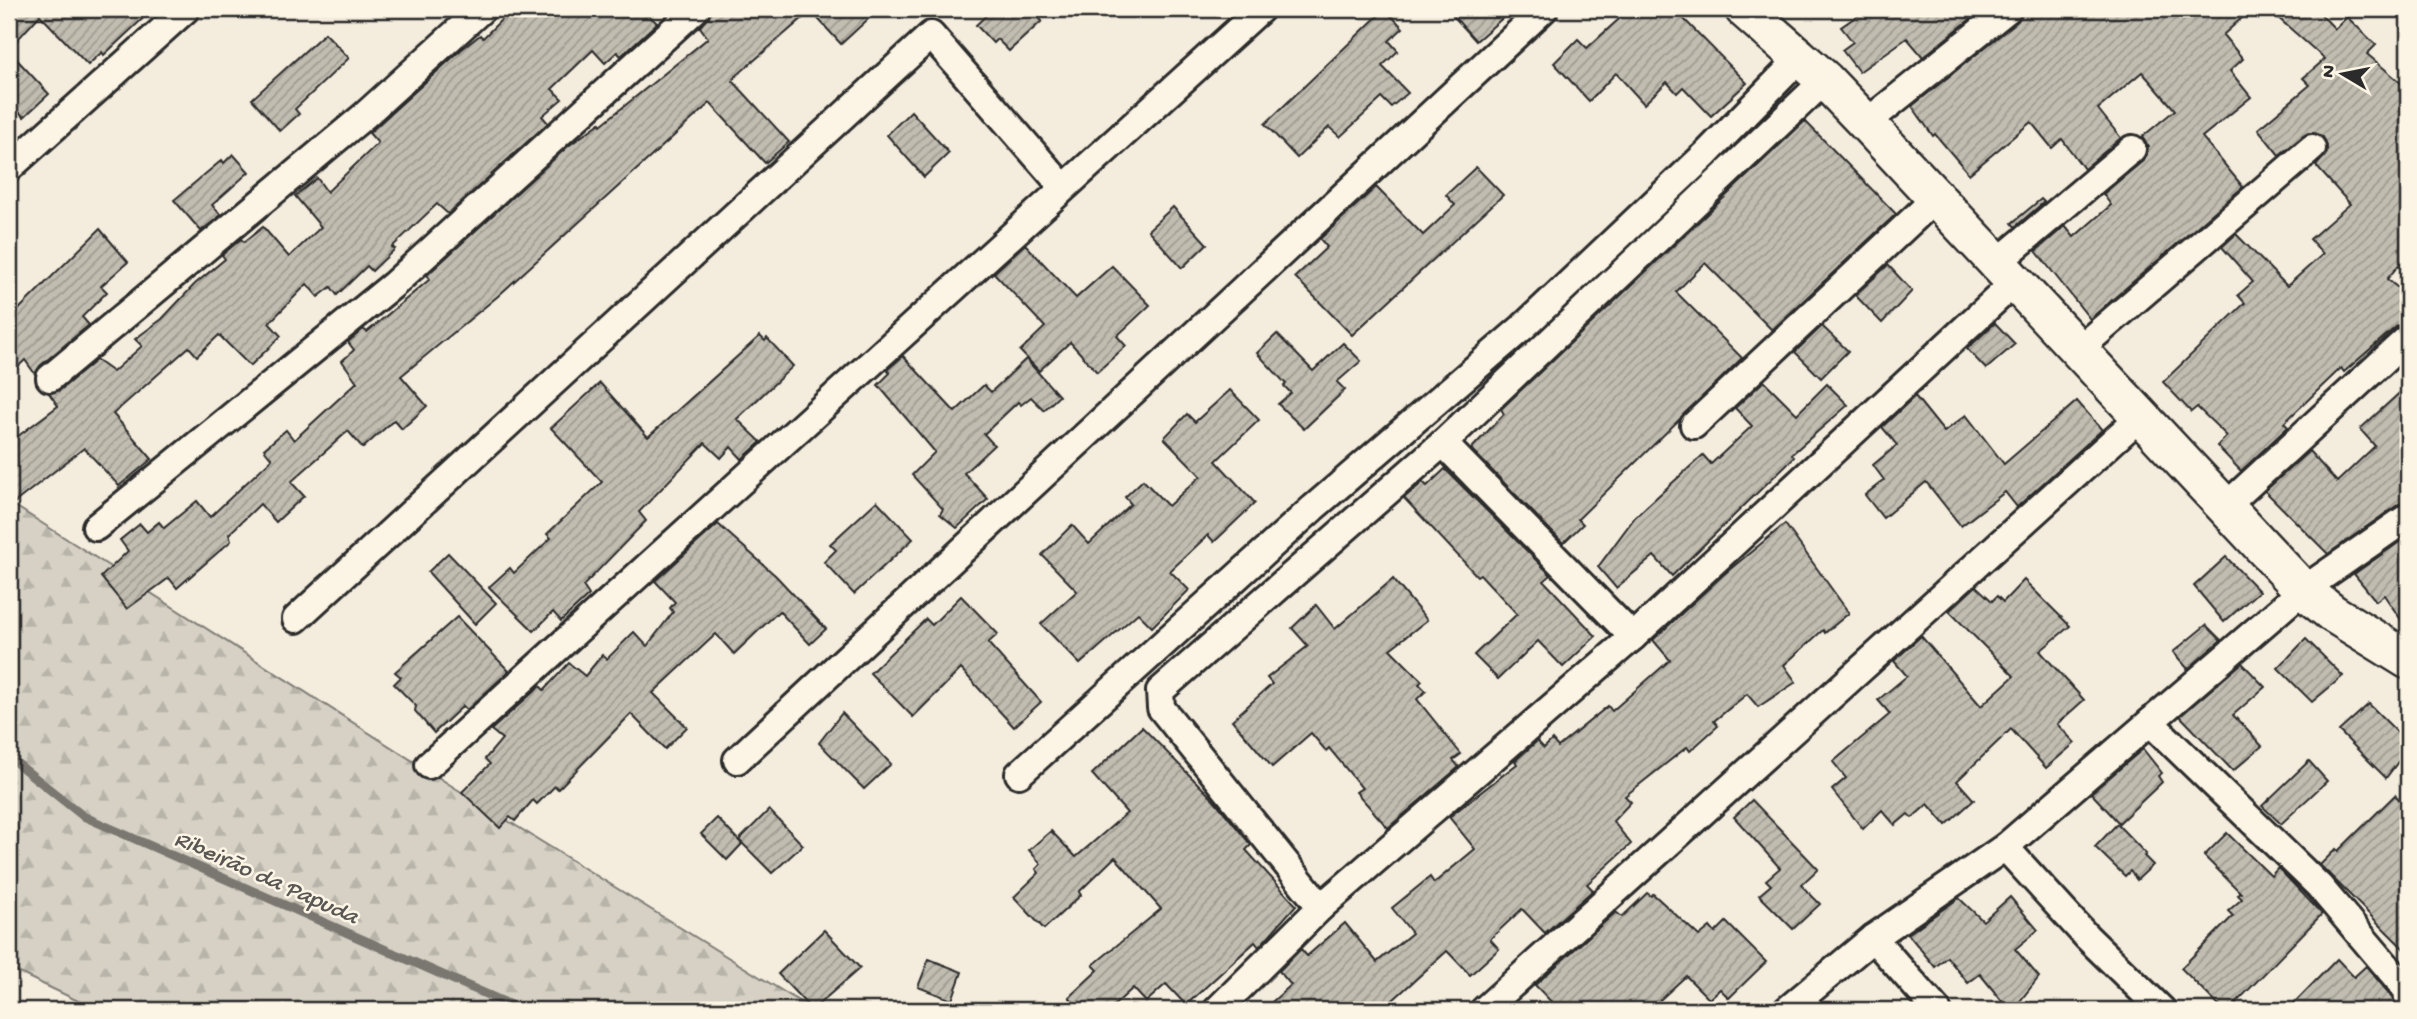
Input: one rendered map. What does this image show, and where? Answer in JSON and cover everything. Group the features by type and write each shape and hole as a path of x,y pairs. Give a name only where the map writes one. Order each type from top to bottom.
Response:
{"street":[{"path":"9,168 186,9"},
{"path":"50,378 364,117 482,9"},
{"path":"96,527 393,285 696,9"},
{"path":"429,765 1261,9"},
{"path":"737,760 1544,9"},
{"path":"1744,9 1866,123 2303,590 2332,613 2408,660"},
{"path":"1866,123 2008,9"},
{"path":"296,619 930,35 1063,187"},
{"path":"1321,907 1161,708 1160,691 1443,443 1812,70"},
{"path":"1019,774 1313,508 1523,327 1706,154 1812,70"},
{"path":"2079,349 2312,148"},
{"path":"1217,1010 1321,907 1633,637 2132,149"},
{"path":"1694,425 1937,197"},
{"path":"2226,506 2408,338"},
{"path":"1485,1010 2142,415"},
{"path":"1443,443 1633,637"},
{"path":"1787,1010 1874,938 2006,846 2303,590 2408,517"},
{"path":"2150,722 2319,886 2406,990 2408,998"},
{"path":"2006,846 2087,937 2162,1010"},
{"path":"1874,938 1937,1010"}],"green space":[{"path":"9,502 455,788 813,1010 97,1010 9,968"}],"building":[{"path":"9,9 153,9 104,55 102,52 88,65 40,15 9,49"},
{"path":"512,9 642,9 657,23 621,56 617,52 605,63 593,50 552,89 562,99 542,116 548,123 448,214 437,204 392,247 395,249 372,271 367,266 337,295 331,287 318,297 307,284 269,323 281,336 250,366 219,335 197,356 189,347 113,414 152,459 119,486 84,448 9,507 9,443 58,406 49,393 60,390 96,360 113,372 142,346 135,339 162,319 195,284 225,259 222,255 241,239 244,242 263,227 289,257 321,227 295,196 317,178 327,192 378,143 369,133 462,49 480,35 483,38"},
{"path":"714,9 879,9 841,44 811,11 735,77 733,81 789,142 765,163 710,103 498,296 401,376 427,406 402,429 394,420 363,448 348,431 291,482 304,496 276,522 260,504 229,534 231,541 177,588 169,578 127,609 101,577 128,551 120,540 140,524 147,532 159,522 164,528 197,501 210,517 272,459 264,449 286,430 294,440 357,382 342,361 354,350 348,342 363,329 367,332 430,279 427,275 567,147 600,123 601,125 708,38 700,27"},
{"path":"993,9 1030,9 1042,21 1009,51 997,39 993,43 976,25"},
{"path":"1385,9 1403,28 1389,41 1398,51 1382,66 1408,93 1391,107 1382,98 1340,137 1329,127 1297,158 1265,124"},
{"path":"1447,9 1513,9 1476,41"},
{"path":"1630,9 1674,9 1747,83 1711,116 1683,87 1677,93 1667,82 1644,104 1616,73 1589,101 1554,63 1578,39 1587,48"},
{"path":"1867,9 1983,9 1923,57 1907,38 1859,72 1842,50 1853,42 1841,27"},
{"path":"2023,9 2252,9 2223,35 2243,59 2230,71 2251,97 2202,137 2243,187 2090,319 2036,251 2065,226 2074,237 2111,205 2103,194 2143,161 2148,147 2142,137 2175,110 2142,72 2098,109 2121,138 2084,169 2062,139 2052,148 2031,122 1969,174 1935,134 1933,136 1912,106 2018,21"},
{"path":"2268,9 2316,9 2335,29 2347,17 2376,45 2367,54 2408,89 2408,254 2387,279 2408,296 2408,323 2397,326 2344,372 2341,368 2284,423 2288,427 2241,471 2217,446 2227,436 2197,407 2191,412 2163,382 2245,303 2238,295 2253,282 2222,247 2236,234 2287,286 2323,254 2310,239 2350,204 2316,166 2327,153 2323,137 2308,133 2279,155 2258,129 2310,85 2303,78 2325,59"},
{"path":"325,33 349,58 295,109 299,114 280,131 252,99"},
{"path":"9,51 49,94 24,117 9,102"},
{"path":"911,111 949,153 924,177 887,135"},
{"path":"1805,121 1896,214 1772,330 1705,263 1676,292 1742,358 1578,519 1583,524 1563,543 1471,449 1504,414 1501,409"},
{"path":"233,154 249,172 212,205 221,215 201,231 174,200"},
{"path":"1476,167 1503,195 1352,335 1295,277 1327,247 1320,239 1376,187 1423,235 1455,205 1446,195"},
{"path":"2041,199 2044,202 2015,227 2012,223"},
{"path":"1173,207 1207,244 1182,268 1148,230"},
{"path":"100,229 128,262 101,286 107,292 82,317 89,325 40,366 35,374 25,360 9,375 9,319"},
{"path":"1025,244 1076,298 1112,266 1150,305 1117,336 1126,346 1097,372 1070,342 1039,371 1020,351 1045,327 994,273"},
{"path":"1888,265 1912,291 1882,323 1855,295"},
{"path":"1995,323 2015,344 1986,369 1967,349"},
{"path":"1822,326 1848,351 1821,378 1795,352"},
{"path":"1277,334 1313,371 1343,343 1361,361 1337,382 1345,390 1304,429 1278,404 1291,393 1257,353"},
{"path":"760,336 765,341 767,338 793,366 737,419 761,442 742,459 731,447 721,458 705,443 639,512 646,521 583,586 589,595 561,621 553,612 534,631 489,587 510,568 514,573 551,538 547,534 602,482 551,428 600,383 648,437"},
{"path":"903,356 955,412 984,385 991,392 1026,359 1059,396 1044,410 1031,397 1021,405 1018,402 984,434 994,445 964,473 988,499 957,528 940,514 943,509 912,475 935,452 878,385 890,373 887,370"},
{"path":"1764,381 1797,414 1827,384 1848,405 1792,454 1794,457 1672,576 1654,556 1616,588 1598,567 1635,517 1703,455 1711,464 1752,426 1735,408"},
{"path":"2408,385 2408,501 2399,504 2328,554 2265,491 2309,451 2337,482 2375,446 2360,429"},
{"path":"1230,390 1259,420 1216,461 1255,503 1214,542 1208,535 1170,571 1189,590 1152,627 1138,613 1080,664 1041,624 1077,591 1042,555 1072,525 1089,544 1131,504 1125,497 1143,480 1168,506 1201,476 1164,438 1187,414 1195,422"},
{"path":"1915,396 1944,432 1966,415 2004,464 2077,401 2102,430 2017,507 2005,492 1961,526 1926,482 1883,518 1865,495 1884,480 1873,465 1897,445 1882,427"},
{"path":"1445,469 1551,575 1544,581 1596,636 1563,667 1538,641 1498,679 1474,655 1517,614 1480,574 1477,576 1404,498 1423,482 1427,486"},
{"path":"877,501 913,539 854,594 824,562 836,550 830,544"},
{"path":"718,524 776,576 826,629 810,644 779,611 734,654 716,634 653,693 687,727 665,749 631,714 558,789 555,786 537,804 533,800 515,821 510,817 500,828 462,792 490,764 485,759 502,739 491,730 540,686 544,690 569,663 585,676 602,655 607,659 634,632 647,646 673,612 670,608 675,602 655,581"},
{"path":"1785,524 1849,613 1825,633 1823,630 1784,665 1796,682 1758,707 1747,694 1714,721 1718,726 1690,751 1687,747 1625,796 1631,802 1613,821 1631,844 1587,884 1593,890 1545,933 1522,909 1490,939 1499,949 1470,975 1447,951 1382,1010 1263,1010 1291,985 1279,971 1301,949 1307,956 1345,923 1377,962 1412,933 1392,908 1430,877 1434,883 1475,849 1449,817 1517,764 1515,761 1537,741 1544,748 1552,740 1558,747 1608,706 1612,711 1670,660 1653,640 1723,575"},
{"path":"2408,536 2408,630 2384,595 2376,601 2354,574"},
{"path":"448,553 496,603 475,624 428,572"},
{"path":"2226,557 2259,591 2224,622 2194,586"},
{"path":"1393,579 1427,620 1390,649 1422,681 1419,684 1426,691 1417,699 1461,754 1453,760 1459,767 1388,828 1356,792 1362,788 1329,748 1326,751 1311,733 1272,767 1232,720 1272,684 1267,678 1308,646 1292,628 1316,605 1335,629"},
{"path":"2024,580 2070,626 2040,651 2084,700 2057,724 2075,743 2046,768 2011,729 1957,781 1974,800 1946,825 1928,804 1912,818 1908,814 1895,825 1882,810 1863,829 1832,790 1846,778 1833,762 1890,714 1878,700 1907,676 1894,661 1921,636 1981,706 2014,676 1949,611 1976,586 1992,601 1997,596 2003,602"},
{"path":"961,596 998,634 988,643 1041,702 1014,727 961,669 913,717 870,673 926,619 932,625"},
{"path":"457,617 509,671 467,710 463,706 434,733 415,711 416,706 394,684 401,677 395,672"},
{"path":"2206,625 2221,640 2188,669 2173,652"},
{"path":"2306,639 2343,676 2312,702 2278,668"},
{"path":"2242,663 2265,687 2233,715 2262,746 2233,771 2180,716"},
{"path":"2369,704 2408,743 2403,747 2406,751 2386,778 2339,731"},
{"path":"842,713 891,764 864,789 819,743"},
{"path":"1142,727 1215,801 1251,845 1246,850 1296,905 1259,947 1255,942 1186,1005 1166,984 1146,1002 1133,988 1109,1010 1081,1010 1069,997 1098,970 1093,965 1161,909 1115,857 1079,892 1081,895 1044,929 1014,897 1039,873 1036,869 1041,864 1029,850 1051,831 1076,857 1127,813 1092,774"},
{"path":"2143,749 2162,773 2158,776 2162,782 2119,823 2091,793"},
{"path":"2309,761 2327,781 2281,824 2262,806"},
{"path":"2395,795 2408,809 2408,953 2320,865"},
{"path":"1752,800 1818,869 1801,885 1820,904 1793,929 1759,895 1771,885 1766,880 1780,868 1734,817"},
{"path":"769,810 803,845 772,873 739,840"},
{"path":"717,818 742,844 727,860 701,834"},
{"path":"2117,824 2153,865 2137,880 2130,871 2125,876 2095,847"},
{"path":"2227,833 2271,876 2278,868 2322,914 2229,1010 2223,1010 2181,968 2233,916 2228,911 2242,899 2238,895 2241,893 2204,856"},
{"path":"1647,893 1651,896 1653,894 1699,936 1710,927 1715,933 1726,922 1766,962 1729,998 1720,989 1709,999 1686,976 1649,1010 1559,1010 1535,985 1616,912 1622,917"},
{"path":"2010,897 2038,930 2015,949 2039,977 2013,1010 2009,1010 1980,974 1968,983 1947,957 1935,967 1908,934 1959,898 1983,921"},
{"path":"824,930 860,968 812,1010 778,974"},
{"path":"929,959 962,972 952,1000 918,987"},
{"path":"2337,959 2354,977 2366,966 2392,997 2399,1010 2287,1010"}],"waterway":[{"name":"Ribeirão da Papuda","path":"9,757 83,816 522,1010"}]}
